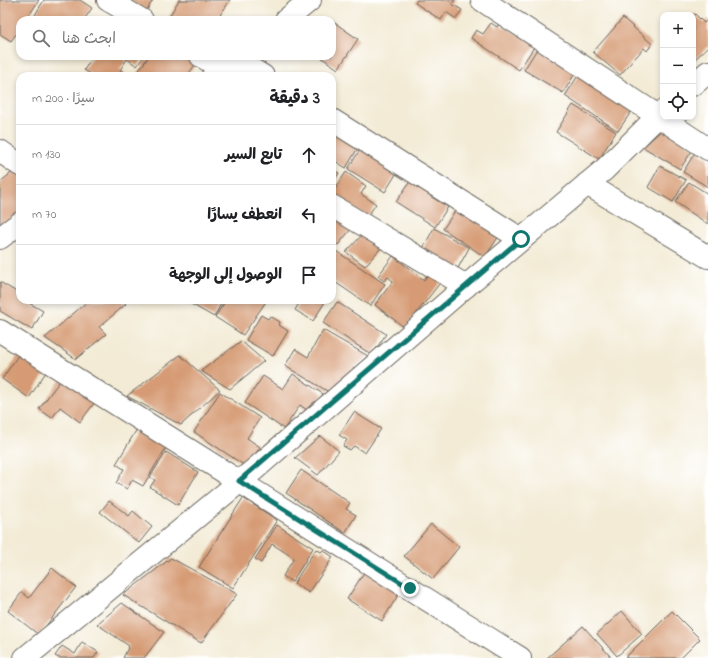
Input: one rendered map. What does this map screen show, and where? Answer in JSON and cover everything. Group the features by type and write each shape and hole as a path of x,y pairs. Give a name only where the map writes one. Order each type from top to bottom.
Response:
{"street":[{"path":"108,0 135,16"},
{"path":"291,16 310,0"},
{"path":"25,658 239,481 521,239 605,169 660,114 482,0"},
{"path":"213,60 250,72"},
{"path":"694,84 708,72"},
{"path":"668,120 708,150"},
{"path":"336,123 521,239"},
{"path":"0,151 16,162"},
{"path":"586,184 708,257"},
{"path":"336,208 466,286"},
{"path":"0,238 16,225"},
{"path":"0,330 520,658"}],"building":[{"path":"0,0 39,0 29,16 16,16 16,34 11,41 0,34"},
{"path":"44,0 80,0 92,8 87,16 34,16"},
{"path":"124,0 153,0 145,13"},
{"path":"179,0 230,0 220,16 169,16"},
{"path":"417,0 455,0 452,4 462,10 456,19 446,12 441,20 415,3"},
{"path":"696,15 704,23 708,19 708,47 696,58"},
{"path":"623,18 652,44 647,51 644,48 620,75 593,52"},
{"path":"491,23 497,27 499,24 536,44 519,70 471,38 476,30 483,34"},
{"path":"336,24 358,39 338,69 325,60 336,60"},
{"path":"537,49 576,72 563,93 524,70"},
{"path":"90,60 126,60 120,70 124,72 87,72 84,70"},
{"path":"128,60 141,60 137,66"},
{"path":"146,60 194,60 197,62 190,72 138,72"},
{"path":"579,74 633,109 618,131 565,96"},
{"path":"573,105 616,132 599,159 556,132"},
{"path":"663,129 694,148 680,169 643,147"},
{"path":"336,131 359,146 346,168 336,162"},
{"path":"361,148 398,171 385,192 348,169"},
{"path":"696,151 708,159 708,187 683,172"},
{"path":"660,166 686,180 673,202 648,187"},
{"path":"16,171 16,220 0,233 0,182"},
{"path":"346,172 366,186 361,194 376,204 367,217 336,197 336,188"},
{"path":"411,180 432,193 430,196 448,207 435,227 396,202"},
{"path":"689,182 708,194 708,224 675,202"},
{"path":"457,208 499,236 485,257 443,229"},
{"path":"337,213 356,223 338,245 336,244"},
{"path":"434,228 469,248 457,270 422,250"},
{"path":"365,232 386,242 365,266 346,252"},
{"path":"336,251 385,284 370,306 336,283"},
{"path":"393,256 424,280 431,270 443,279 405,328 375,305 393,281 388,277 384,281 378,276"},
{"path":"0,282 16,292 16,304 31,304 43,311 32,330 0,311"},
{"path":"337,302 386,334 372,355 323,323"},
{"path":"84,304 126,304 99,327 106,334 76,359 45,338"},
{"path":"191,304 221,304 214,317"},
{"path":"223,304 264,304 243,335 215,317"},
{"path":"299,304 324,304 313,321 295,310"},
{"path":"261,315 268,319 270,316 280,322 279,325 288,331 273,356 246,340"},
{"path":"323,330 368,356 329,392 285,366 295,349 308,357"},
{"path":"241,341 264,361 230,389 201,371"},
{"path":"19,354 46,372 29,398 2,379"},
{"path":"180,355 220,390 181,425 127,396"},
{"path":"293,374 323,394 311,413 300,405 284,429 245,403 263,376 283,389"},
{"path":"62,378 95,402 80,422 60,407 52,418 39,409"},
{"path":"220,392 260,418 247,438 260,447 247,467 194,432"},
{"path":"354,412 381,429 365,453 354,446 350,450 343,446 347,440 339,435"},
{"path":"137,429 167,446 143,486 132,480 127,489 116,483 124,469 116,464"},
{"path":"320,436 339,451 318,475 295,458"},
{"path":"166,452 198,472 178,505 150,487 155,480 150,477"},
{"path":"301,470 350,503 346,509 356,515 345,533 286,493"},
{"path":"243,498 277,520 233,588 199,567"},
{"path":"109,501 129,516 133,511 152,527 139,543 100,512"},
{"path":"431,524 459,547 433,579 404,556"},
{"path":"277,525 313,548 292,582 283,576 294,558 272,544 261,563 255,559"},
{"path":"316,549 321,552 323,550 333,557 309,593 294,583"},
{"path":"171,558 237,594 201,643 123,595"},
{"path":"52,568 76,587 39,635 8,611 22,592 29,598"},
{"path":"365,571 400,592 382,621 347,599"},
{"path":"122,603 164,632 144,658 123,658 129,646 97,624"},
{"path":"622,611 642,634 617,656 597,634"},
{"path":"672,611 700,639 681,658 625,658"},
{"path":"583,626 611,657 547,658"},
{"path":"82,642 98,652 94,658 59,658 55,656 62,646 75,654"}],"route":[{"path":"410,588 239,481 255,469 521,239"}]}
